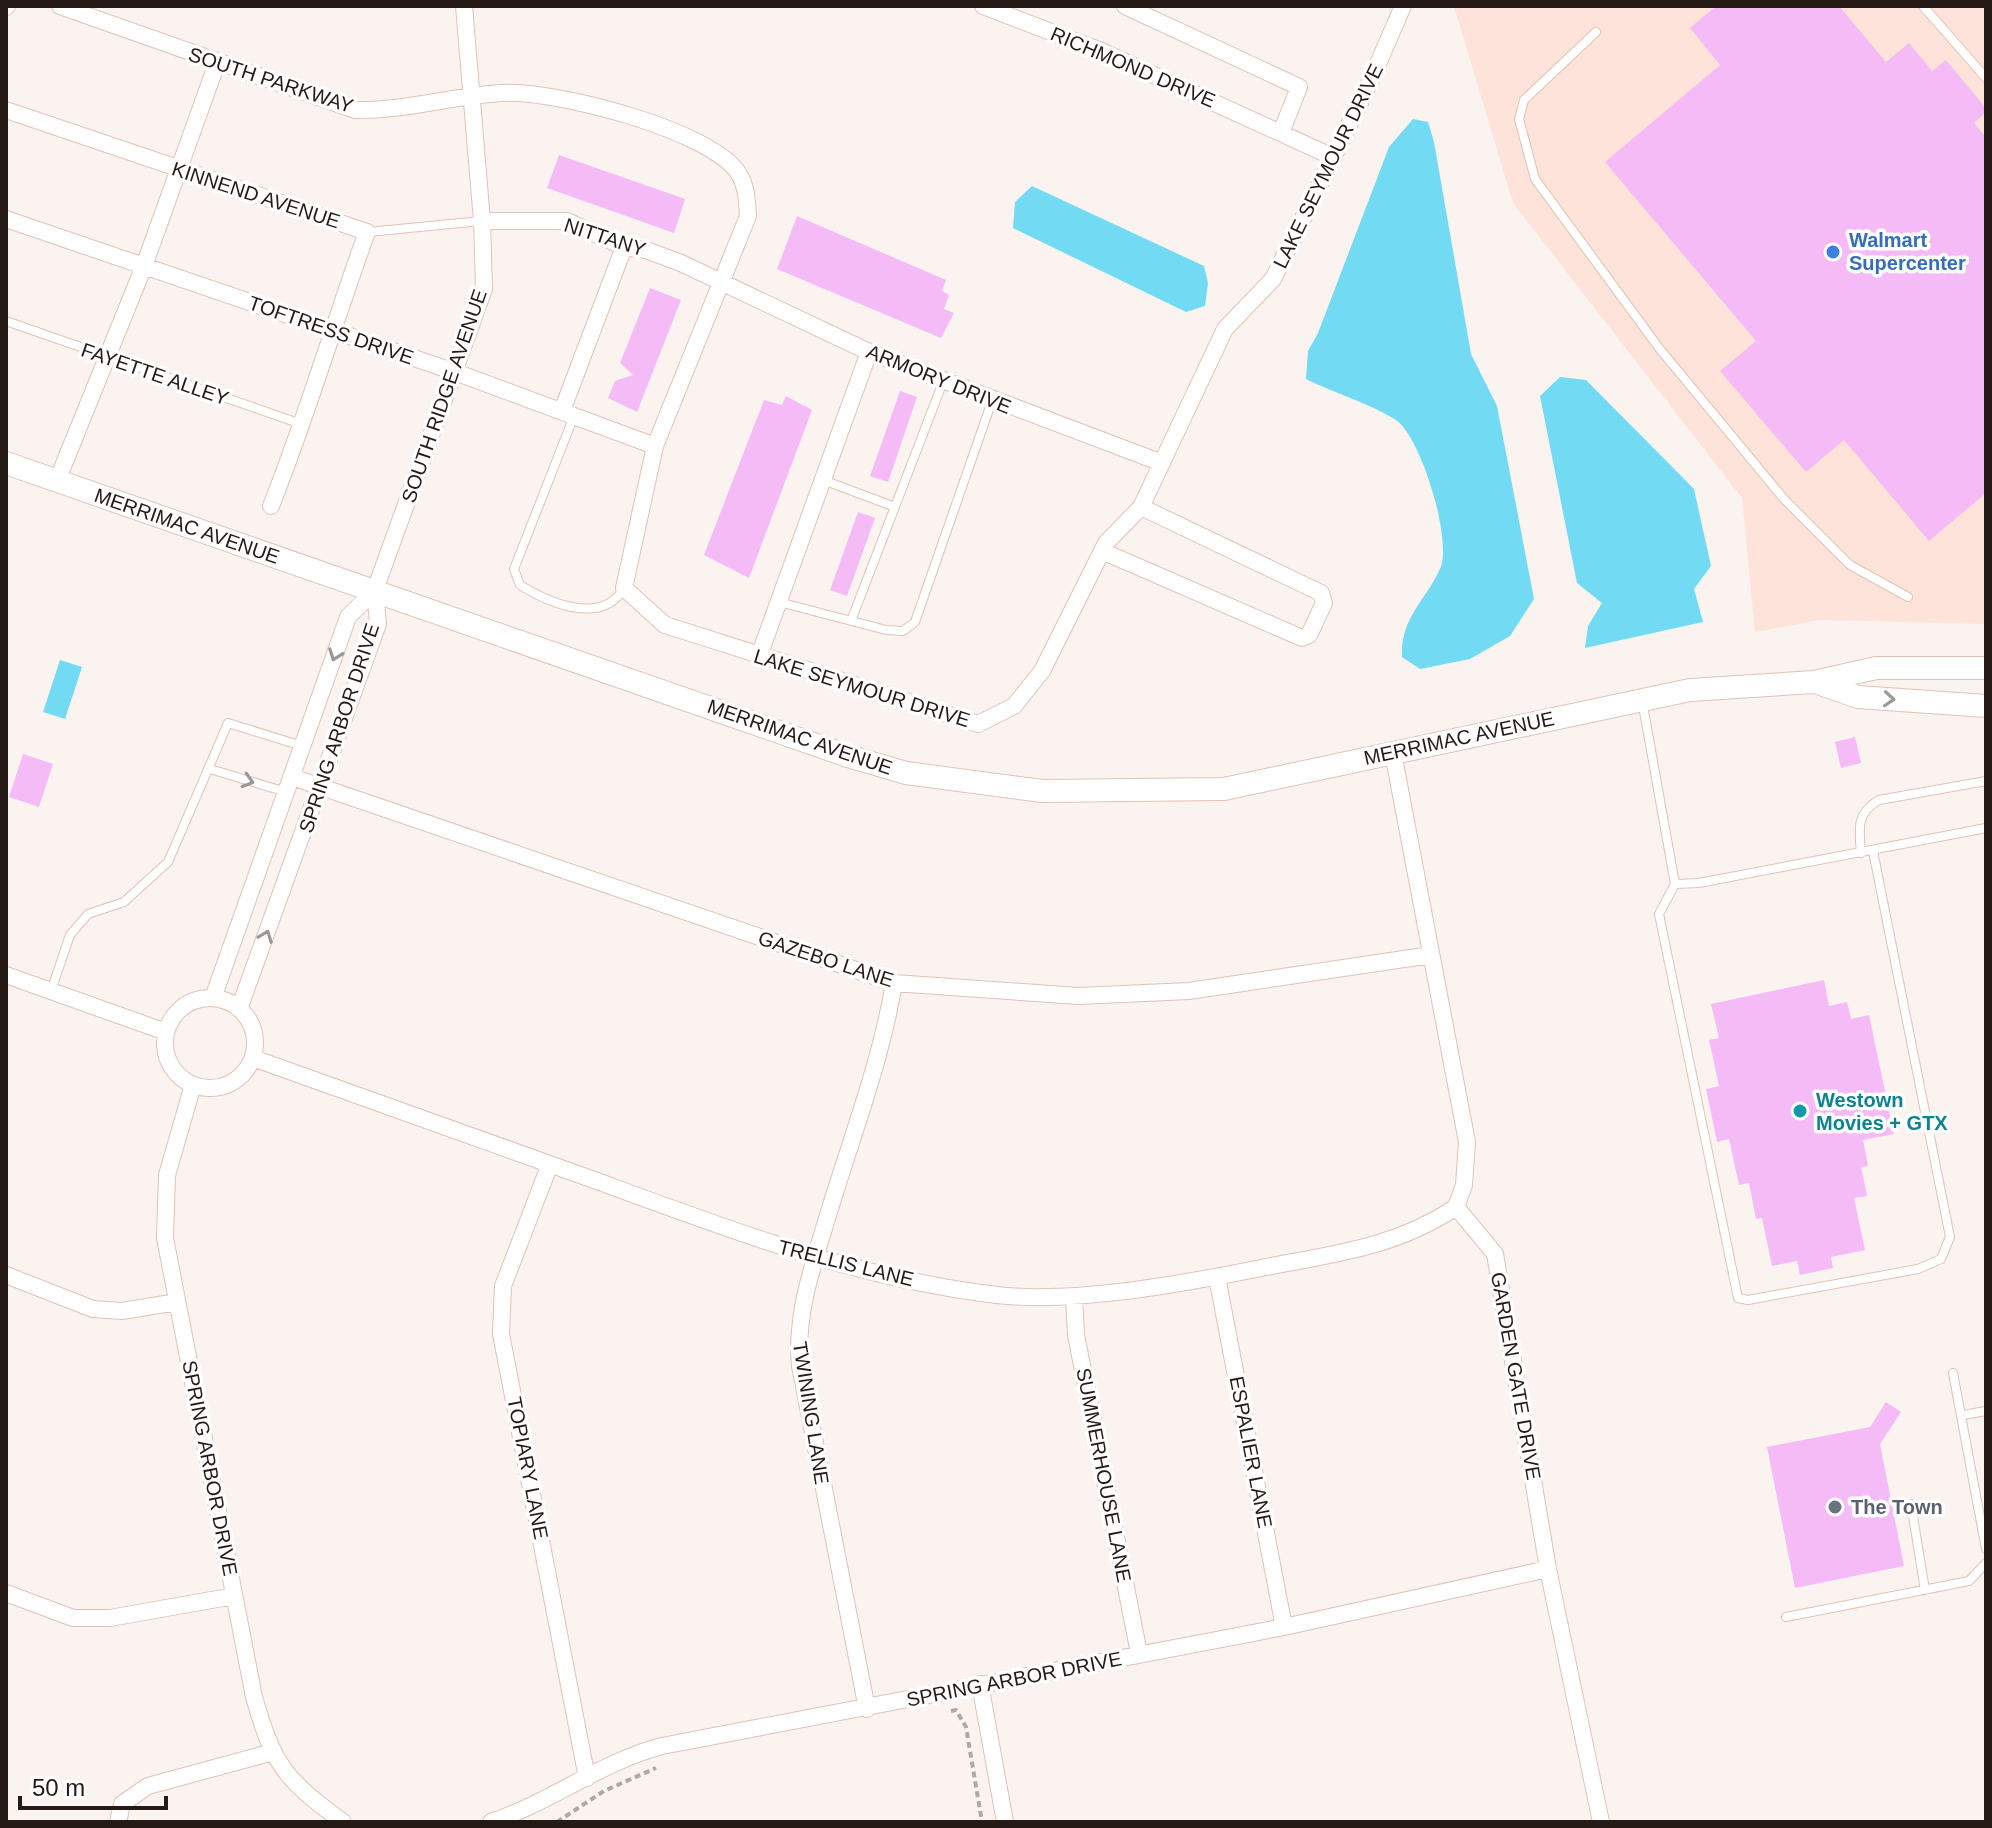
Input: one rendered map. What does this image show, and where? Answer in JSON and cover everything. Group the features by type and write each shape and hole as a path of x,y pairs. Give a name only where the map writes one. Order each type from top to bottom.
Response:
{"street":[{"name":"SOUTH PARKWAY","path":"60,6 355,110 376,111 471,96 534,92 573,99 712,148 740,174 747,193 748,216 721,281"},
{"name":"SOUTH RIDGE AVENUE","path":"375,590 484,289 482,221 464,6"},
{"name":"RICHMOND DRIVE","path":"983,6 1101,51 1333,157"},
{"path":"1125,6 1299,87 1281,133"},
{"name":"LAKE SEYMOUR DRIVE","path":"624,588 665,625 978,724 1014,706 1042,671 1102,551 1141,507 1225,329 1273,279 1403,6"},
{"path":"57,481 144,266 217,63"},
{"name":"KINNEND AVENUE","path":"6,110 367,232 331,331 304,425 271,506"},
{"name":"TOFTRESS DRIVE","path":"6,219 455,372 655,446"},
{"name":"NITTANY","path":"482,221 567,221 624,247 646,250 721,281"},
{"path":"568,413 624,247"},
{"path":"624,588 655,446 721,281"},
{"name":"ARMORY DRIVE","path":"721,281 869,352 1162,463"},
{"path":"759,656 869,352"},
{"name":"MERRIMAC AVENUE","path":"6,463 848,756 906,773 1042,791 1224,789 1690,690 1814,682 1876,668 1986,668"},
{"path":"1102,551 1302,638 1309,635 1324,603 1321,593 1141,507"},
{"name":"SPRING ARBOR DRIVE","path":"213,998 348,617 375,590"},
{"name":"SPRING ARBOR DRIVE","path":"239,1009 378,624 375,590"},
{"name":"MERRIMAC AVENUE","path":"1814,682 1858,697 1986,706"},
{"path":"1393,753 1467,1142 1464,1185 1456,1207"},
{"name":"GAZEBO LANE","path":"289,784 322,786 894,983 1078,996 1189,991 1431,955"},
{"path":"6,975 166,1032"},
{"name":"TWINING LANE","path":"867,1709 800,1366 797,1335 816,1255 887,1026 894,983"},
{"path":"213,998 239,1009 253,1031 253,1058 235,1081 222,1087 193,1085 173,1069 167,1057 166,1032 171,1020 189,1003 213,998"},
{"name":"TRELLIS LANE","path":"253,1058 779,1248 953,1288 999,1295 1074,1297 1217,1277 1384,1244 1423,1229 1456,1207"},
{"name":"SPRING ARBOR DRIVE","path":"193,1085 172,1149 163,1205 165,1238 177,1302 254,1697 273,1752 295,1786 335,1820"},
{"name":"TOPIARY LANE","path":"550,1164 503,1286 501,1334 587,1778"},
{"name":"GARDEN GATE DRIVE","path":"1456,1207 1495,1254 1548,1569 1601,1822"},
{"path":"6,1275 93,1309 122,1311 177,1302"},
{"name":"ESPALIER LANE","path":"1217,1277 1284,1627"},
{"name":"SUMMERHOUSE LANE","path":"1074,1297 1076,1335 1139,1653"},
{"name":"SPRING ARBOR DRIVE","path":"491,1822 522,1812 634,1753 662,1746 1284,1627 1548,1569"},
{"path":"6,1593 73,1618 110,1618 234,1596"},
{"path":"980,1684 1005,1822"},
{"path":"118,1822 122,1804 148,1786 273,1752"}],"lane":[{"path":"1923,6 1986,78"},
{"path":"1596,32 1524,100 1519,119 1535,179 1659,348 1784,499 1850,565 1908,597"},
{"path":"367,232 482,221"},
{"name":"FAYETTE ALLEY","path":"6,321 304,425"},
{"path":"851,621 943,382"},
{"path":"779,602 903,631 915,622 992,401"},
{"path":"568,413 514,569 520,585 575,609 604,607 616,602 624,588"},
{"path":"823,480 895,507"},
{"path":"1641,700 1675,884 1659,914 1738,1298 1748,1300 1918,1269 1941,1259 1950,1237 1873,851"},
{"path":"51,991 70,935 88,914 124,902 168,862 228,723 302,746"},
{"path":"210,769 289,784"},
{"path":"1861,853 1859,822 1865,808 1879,800 1986,781"},
{"path":"1675,884 1873,851 1986,828"},
{"path":"1953,1373 1986,1549"},
{"path":"1963,1415 1986,1411"},
{"path":"1911,1504 1925,1590"},
{"path":"1786,1617 1969,1581 1986,1563"}],"path":[{"path":"941,1712 956,1710 963,1717 982,1822"},
{"path":"557,1822 604,1791 669,1762"}],"shaded area":[{"path":"1454,6 1986,6 1986,624 1820,620 1755,632 1742,498 1513,203"}],"water":[{"path":"1413,119 1428,122 1434,142 1471,354 1497,406 1534,599 1510,636 1470,659 1420,669 1402,657 1402,644 1409,621 1440,569 1443,555 1438,514 1424,467 1406,430 1396,420 1306,379 1308,351 1318,333 1389,147"},
{"path":"1032,186 1204,266 1208,283 1205,306 1186,312 1013,228 1015,202"},
{"path":"1560,377 1586,380 1694,489 1711,566 1694,589 1703,622 1585,648 1588,626 1602,603 1577,583 1540,396"},
{"path":"60,660 82,667 65,719 43,712"}],"building":[{"name":"Walmart Supercenter","path":"1716,6 1839,6 1886,62 1909,43 1932,71 1946,60 1986,108 1986,112 1974,123 1986,137 1986,493 1929,541 1844,440 1806,472 1720,371 1756,341 1605,162 1720,65 1690,28"},
{"path":"559,155 685,199 674,233 547,188"},
{"path":"797,216 946,280 942,291 949,295 944,309 954,313 941,338 777,269"},
{"path":"650,288 681,300 637,412 608,398 615,381 633,375 620,363"},
{"path":"900,391 917,397 888,482 870,476"},
{"path":"786,396 812,410 749,578 704,555 764,400 782,405"},
{"path":"858,512 875,518 847,596 830,590"},
{"path":"1855,737 1861,763 1841,768 1835,742"},
{"path":"23,754 53,764 39,807 9,797"},
{"name":"Westown Movies + GTX","path":"1824,980 1829,1006 1847,1002 1851,1019 1869,1015 1894,1134 1863,1140 1868,1166 1861,1167 1867,1196 1854,1198 1865,1250 1831,1257 1833,1268 1800,1275 1797,1261 1772,1266 1762,1218 1756,1219 1749,1183 1739,1185 1729,1139 1717,1142 1706,1089 1719,1086 1709,1040 1719,1038 1711,1004"},
{"name":"The Town","path":"1886,1402 1901,1412 1880,1444 1904,1566 1795,1588 1767,1447 1870,1427"}],"place":[{"name":"Walmart Supercenter","path":"1833,252"},
{"name":"Westown Movies + GTX","path":"1800,1111"},
{"name":"The Town","path":"1835,1507"}]}
